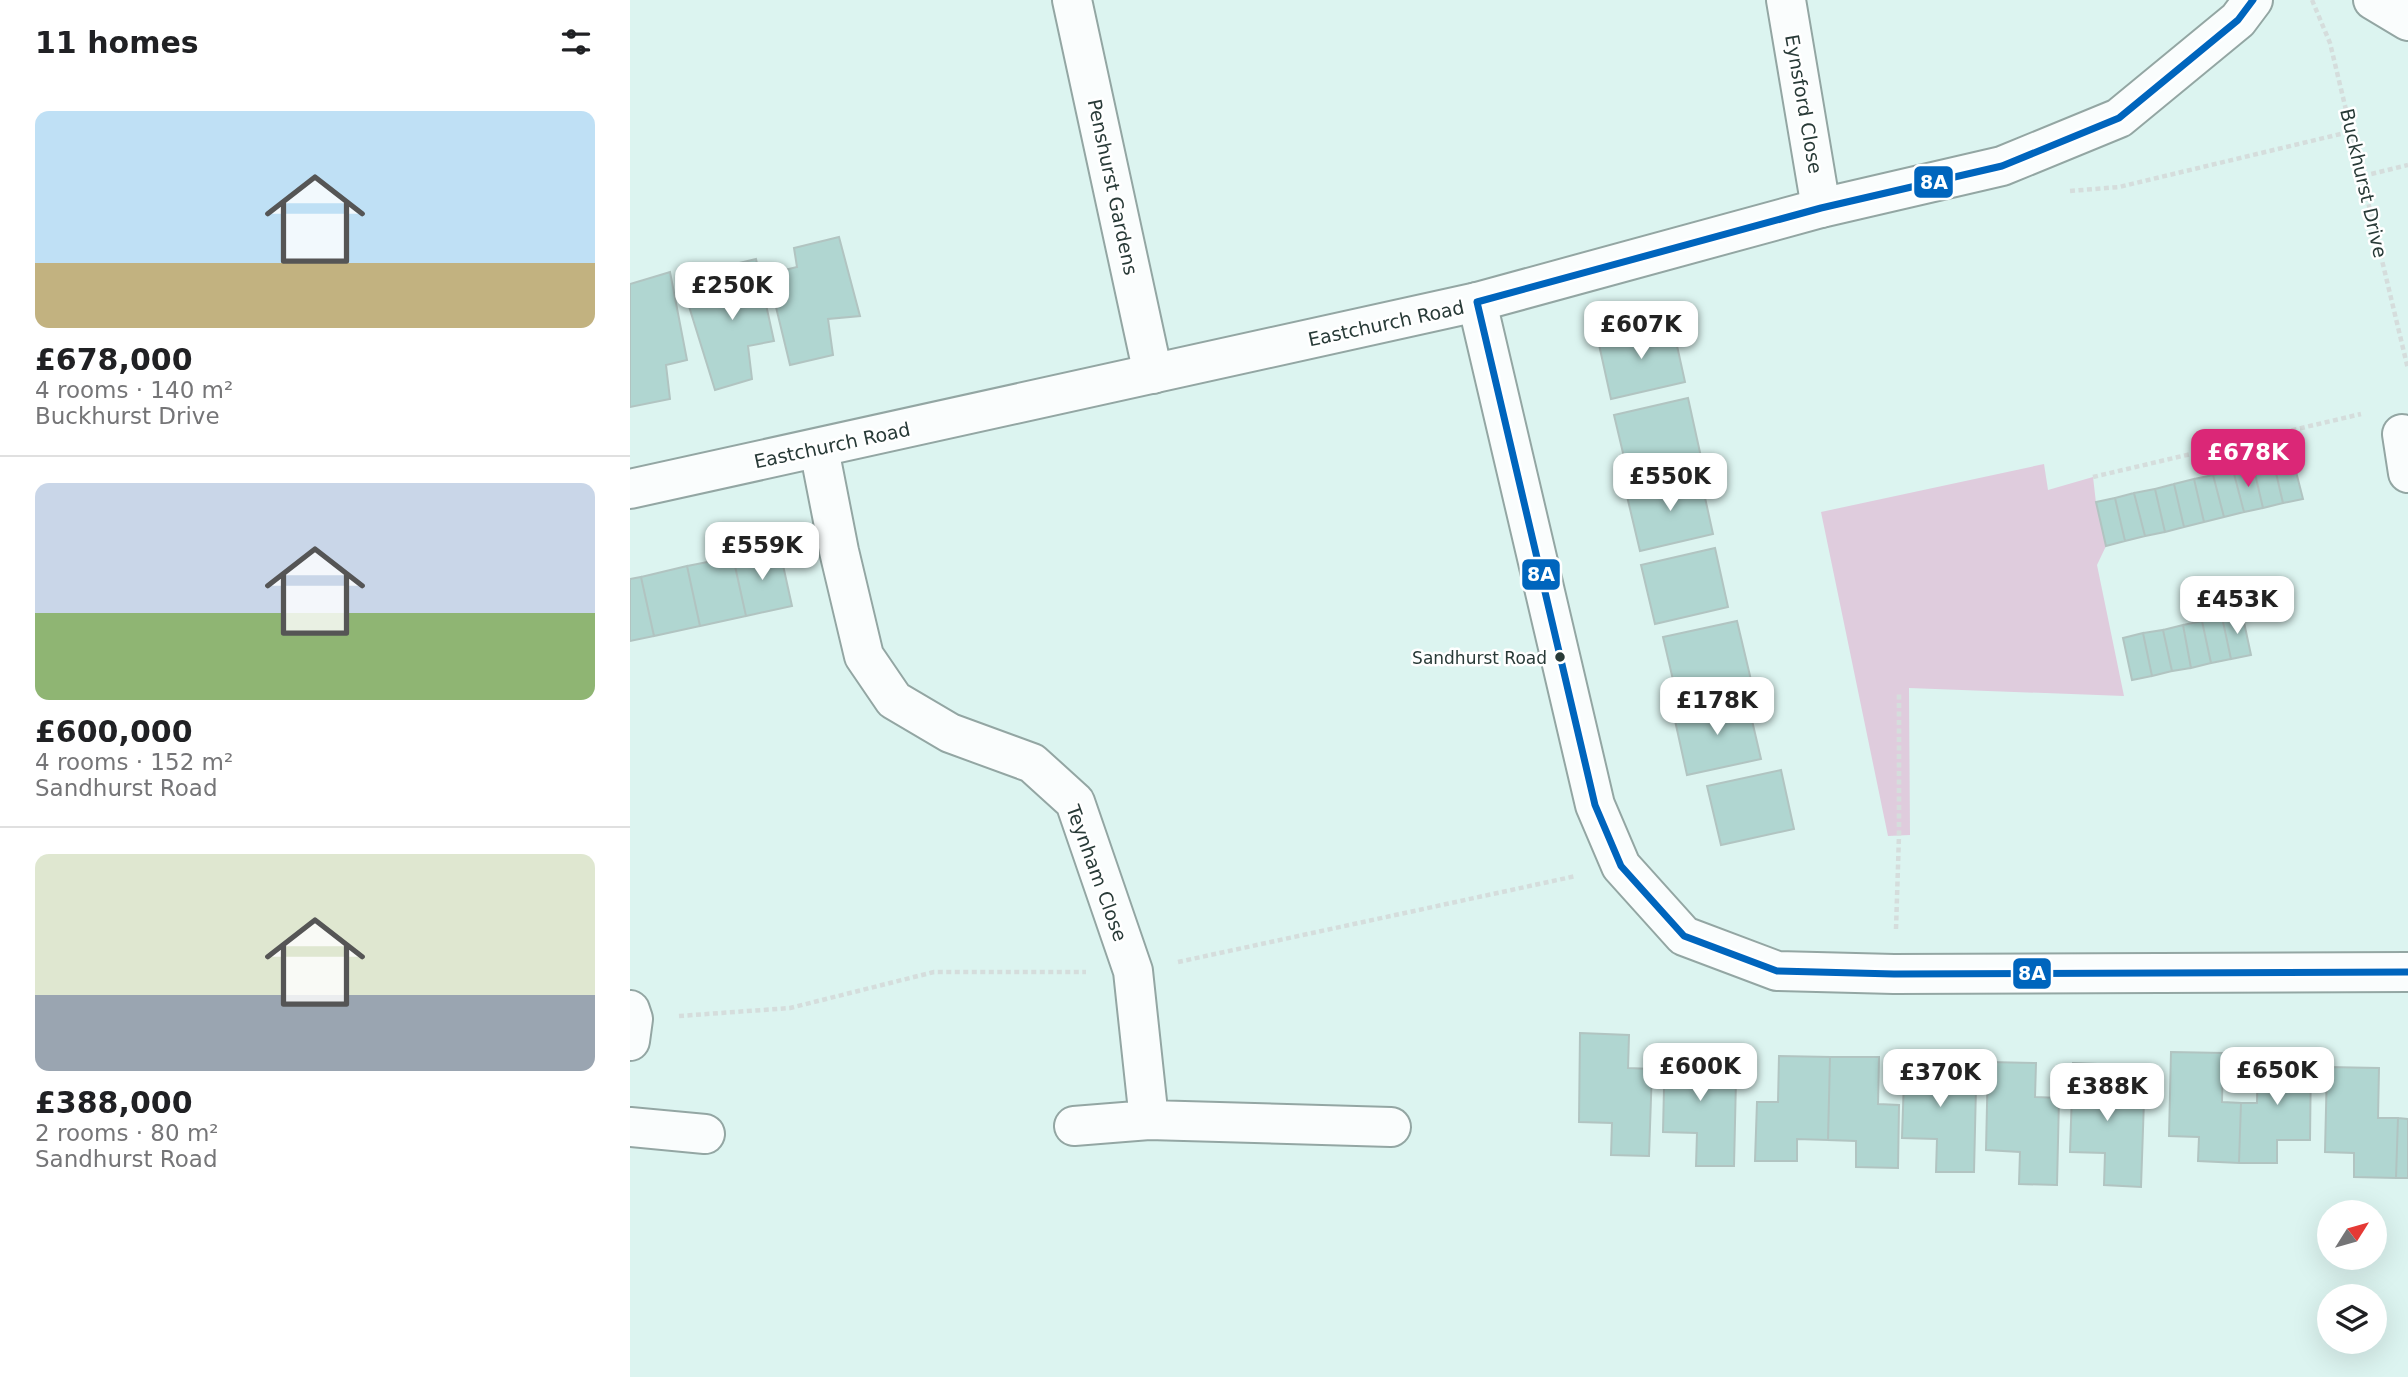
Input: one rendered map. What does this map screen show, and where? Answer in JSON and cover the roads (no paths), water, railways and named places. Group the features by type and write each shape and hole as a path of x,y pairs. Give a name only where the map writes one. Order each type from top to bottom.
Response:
{"street":[{"name":"Penshurst Gardens","path":"1072,0 1153,374"},
{"name":"Eynsford Close","path":"1786,0 1821,208"},
{"name":"Eastchurch Road","path":"630,489 1477,303 1821,208 2002,166 2119,118 2238,20 2253,0"},
{"path":"2373,0 2408,21"},
{"path":"1477,303 1594,805 1621,866 1684,936 1777,971 1894,974 2408,972"},
{"path":"2402,434 2408,473"},
{"name":"Teynham Close","path":"819,449 839,551 864,656 894,700 950,733 1032,764 1075,802 1133,971 1149,1120"},
{"path":"630,1010 633,1019 630,1041"},
{"path":"1074,1126 1149,1120 1391,1127"},
{"path":"630,1127 705,1134"}],"place":[{"name":"Sandhurst Road","path":"1560,657"}]}
